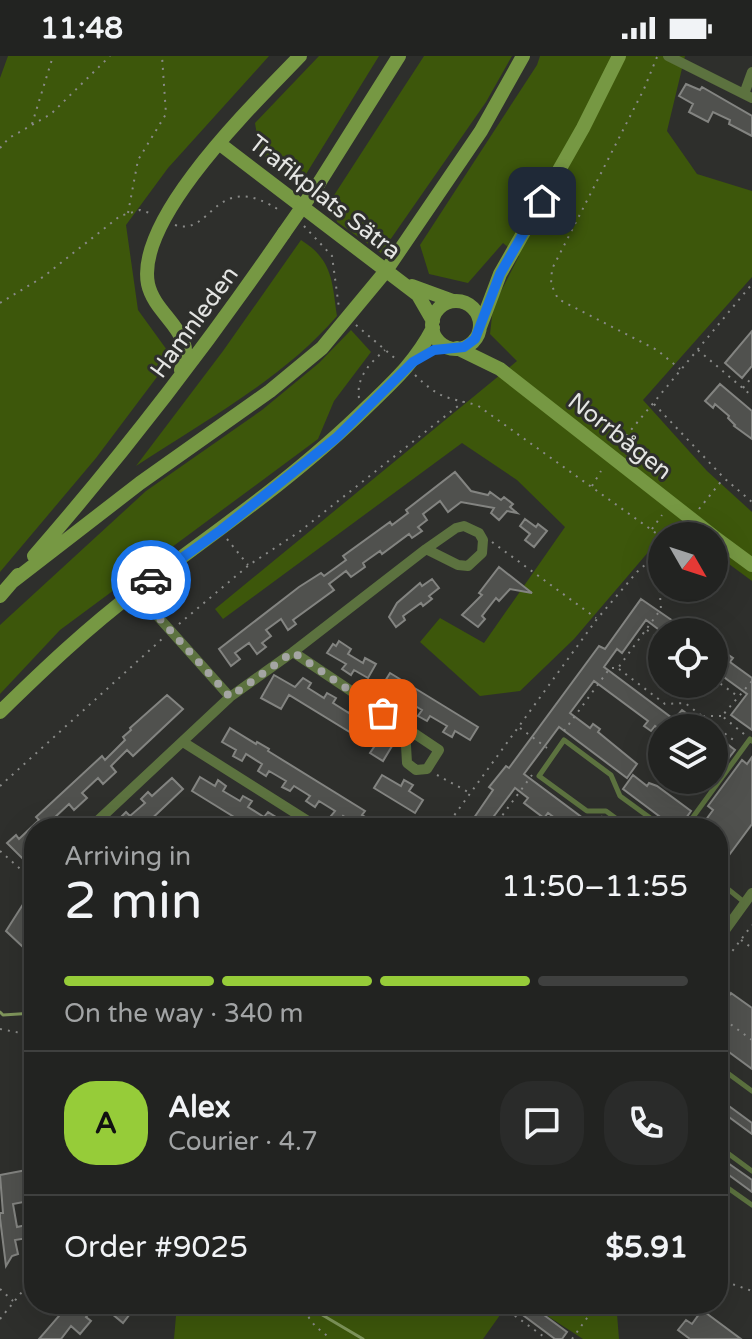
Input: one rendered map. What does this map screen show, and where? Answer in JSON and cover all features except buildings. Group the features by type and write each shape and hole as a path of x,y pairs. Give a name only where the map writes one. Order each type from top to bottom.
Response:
{"street":[{"path":"168,394 184,362 185,343 150,293 147,261 154,238 168,211 220,144 300,56"},
{"name":"Hamnleden","path":"0,596 97,484 220,326 319,183 399,56"},
{"path":"12,582 140,483 301,367 339,330 385,272 481,131 523,56"},
{"path":"0,712 66,648 135,591 221,530 336,438 410,367 434,350 470,344 479,330 500,274 583,128 619,56"},
{"path":"668,56 748,96 752,72"},
{"name":"Trafikplats Sätra","path":"220,144 404,284 424,302 433,324"},
{"path":"410,367 440,308 483,292 500,274"},
{"name":"Trafikplats Sätra","path":"404,284 456,301"},
{"path":"456,301 473,307 480,319 479,330"},
{"path":"433,324 438,340 453,348"},
{"name":"Norrbågen","path":"479,330 485,351 500,369 695,522"},
{"name":"Norrbågen","path":"453,348 500,369"},
{"path":"101,818 230,697 426,549 456,528 464,526 479,533 483,540 482,553 468,566 458,565 426,549"},
{"name":"Norrbågen","path":"728,547 752,565"},
{"path":"135,591 230,697"},
{"path":"293,652 439,750 427,769 416,770 407,763 405,728"},
{"path":"183,742 304,818"},
{"path":"728,926 752,893"}],"lane":[{"path":"615,818 606,811 587,811 539,776 552,752 564,740 611,775 620,796 650,818"},
{"path":"692,818 751,740"},
{"path":"728,889 745,903"},
{"path":"728,1073 752,1091"},
{"path":"728,1153 752,1171"},
{"path":"728,1188 752,1205"}],"path":[{"path":"32,126 53,56"},
{"path":"0,148 9,138 51,114 110,56"},
{"path":"128,214 138,160 166,114 162,56"},
{"path":"657,56 644,89 552,269 551,284 558,299 657,350 680,369"},
{"path":"0,303 43,277 120,216 140,210 157,216"},
{"path":"621,442 752,284"},
{"path":"352,322 410,367 431,391 446,399 477,405 648,528"},
{"path":"358,401 357,386 370,363 385,349"},
{"path":"697,350 752,396"},
{"path":"743,388 752,377"},
{"path":"0,786 169,632 249,565 299,532 463,402"},
{"path":"653,402 724,478 752,502"},
{"path":"591,487 601,471"},
{"path":"698,510 724,478"},
{"path":"657,522 663,513"},
{"path":"226,538 249,565"},
{"path":"483,540 495,542 597,619"},
{"path":"452,818 597,619 648,562"},
{"path":"618,668 661,609 660,602"},
{"path":"519,728 552,752 610,668 618,668 665,704 685,703 699,714"},
{"path":"724,714 752,681"},
{"path":"728,689 737,696"},
{"path":"728,721 751,740"},
{"path":"728,736 743,747"},
{"path":"427,769 471,793"},
{"path":"500,818 531,776"},
{"path":"0,851 24,872"},
{"path":"728,957 752,925"},
{"path":"741,940 752,948"},
{"path":"728,1022 752,1040"},
{"path":"0,1029 24,1033"},
{"path":"728,1283 752,1291"},
{"path":"0,1289 13,1302"},
{"path":"0,1319 24,1289"},
{"path":"306,1314 331,1339"},
{"path":"513,1314 547,1339"},
{"path":"572,1339 590,1314"}],"green space":[{"path":"8,56 269,56 168,168 126,225 138,310 172,357 96,458 0,572 0,78"},
{"path":"319,56 379,56 303,179 260,154 255,123"},
{"path":"424,56 512,56 486,102 381,253 337,222 331,200"},
{"path":"540,56 685,56 667,131 697,174 752,191 752,277 643,400 707,471 752,512 752,581 728,563 728,522 648,522 648,552 574,639 520,691 480,696 420,642 440,618 484,643 565,527 517,480 462,443 223,619 215,609 517,361 490,334 493,307 519,256 503,243 468,283 429,274 420,245"},
{"path":"301,240 325,264 332,282 337,316 316,339 268,379 136,466 223,351"},
{"path":"351,330 371,352 334,401 318,439 60,630 0,694 0,625 146,491 262,410 319,363"},
{"path":"176,1314 500,1314 483,1339 174,1339"},
{"path":"544,1314 617,1314 619,1339 583,1339"}],"waterway":[{"path":"0,1012 3,1015 24,1014"},
{"path":"321,1314 363,1339"}],"way so far":[{"path":"151,580 135,591 230,697 293,652 383,713"}],"route":[{"path":"151,580 221,530 336,438 413,362 434,350 470,344 478,333 500,274 542,201"}]}
